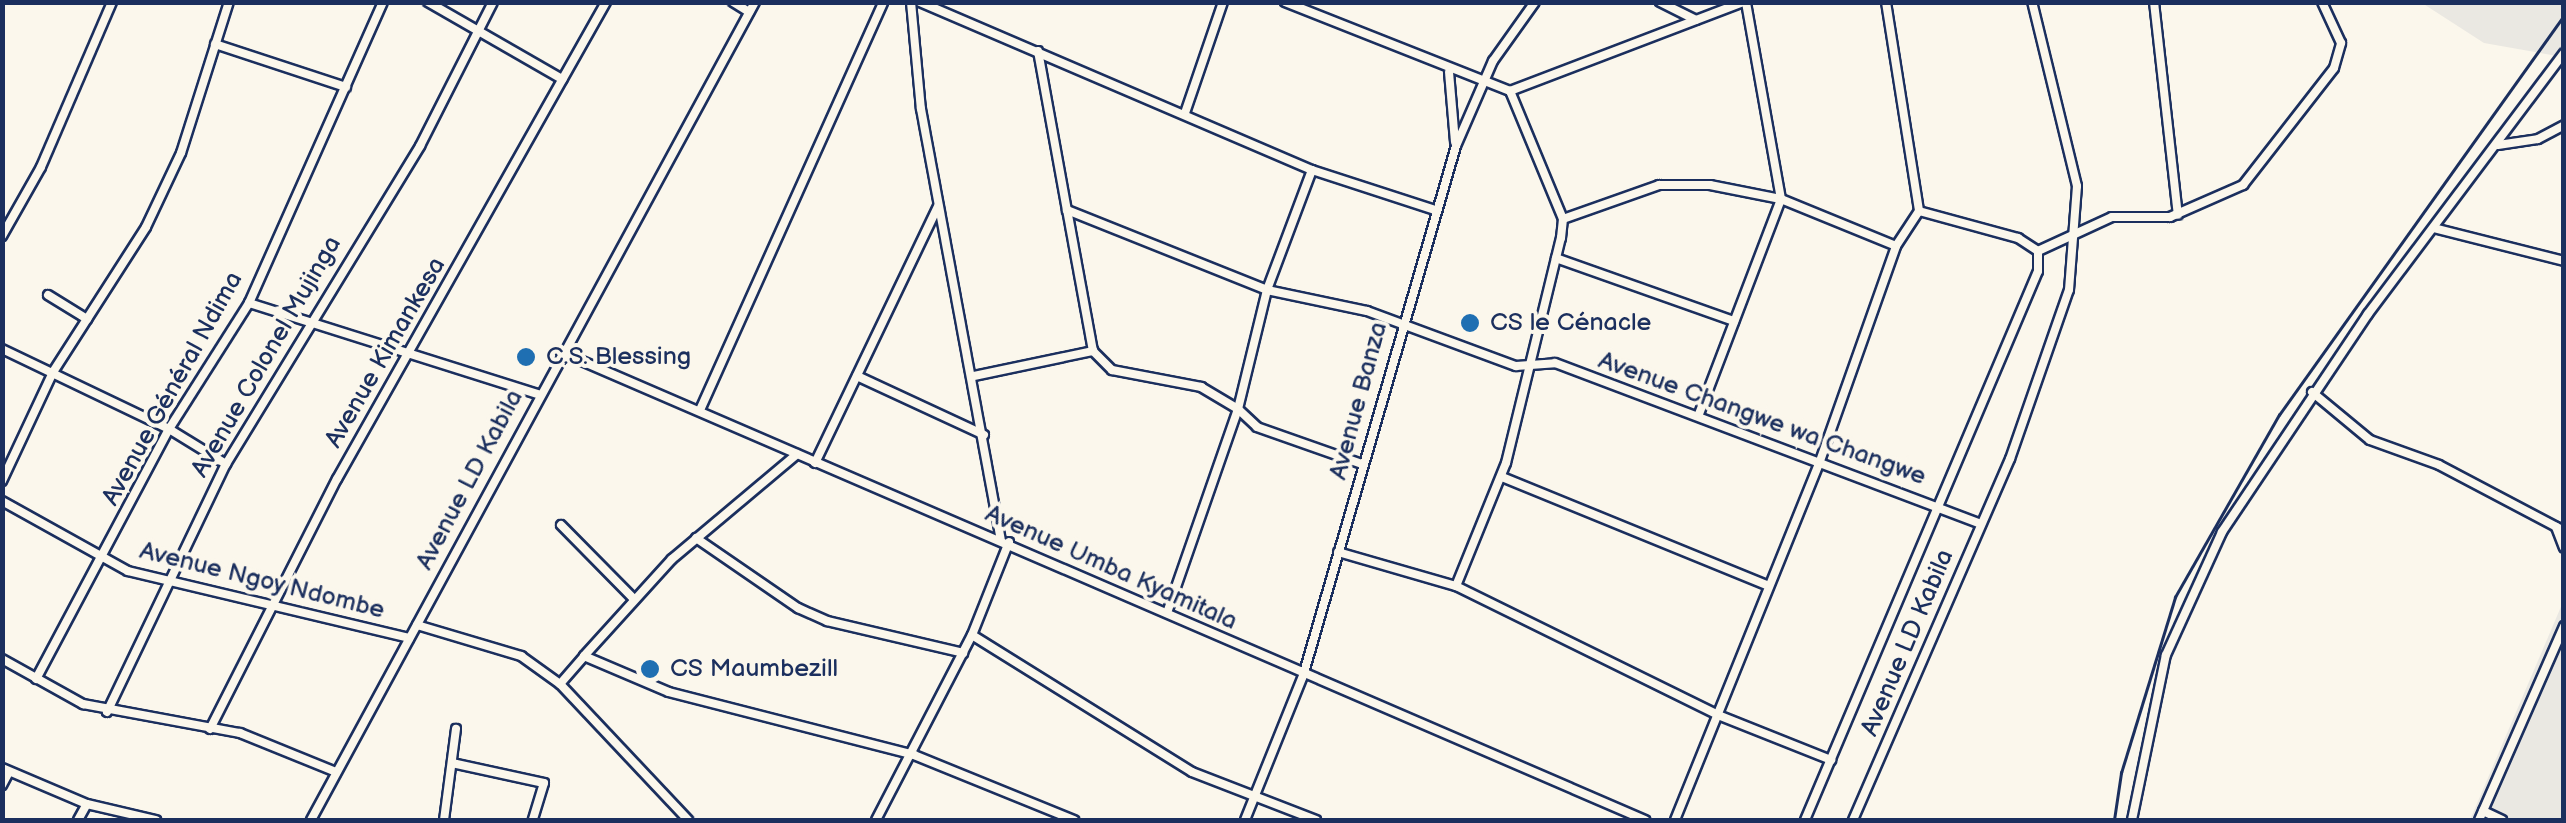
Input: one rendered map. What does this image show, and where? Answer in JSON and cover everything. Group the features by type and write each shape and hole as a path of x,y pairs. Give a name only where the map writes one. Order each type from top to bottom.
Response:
{"street":[{"path":"2,236 42,167 112,2"},
{"path":"2,481 53,372 146,227 181,153 229,2"},
{"name":"Avenue Général Ndima","path":"36,679 169,429 249,302 383,2"},
{"path":"428,2 562,79"},
{"path":"481,32 494,2"},
{"name":"Avenue Kimankesa","path":"210,728 409,349 606,2"},
{"path":"732,2 749,12"},
{"name":"Avenue LD Kabila","path":"310,820 538,394 755,2"},
{"path":"700,410 883,2"},
{"path":"876,820 914,755 972,635 1005,540 938,206 911,2"},
{"path":"920,2 1312,170 1435,210"},
{"path":"1185,114 1222,2"},
{"path":"1285,2 1449,72 1510,91 1744,2 1781,200 1699,414"},
{"name":"Avenue Banza","path":"1245,820 1258,796 1303,676 1399,327 1456,146 1506,39 1534,2"},
{"path":"1660,2 1696,20"},
{"path":"1675,820 1766,585 1820,460 1896,246 1919,211 1886,2"},
{"name":"Avenue LD Kabila","path":"1853,820 1982,524 2069,290 2075,234 2075,170 2032,2"},
{"path":"2154,2 2178,215"},
{"path":"1919,211 2018,238 2038,250 2124,214 2178,215 2243,186 2315,98 2341,43 2322,2"},
{"name":"Avenue Colonel Mujinga","path":"107,712 166,582 226,464 481,32"},
{"path":"214,44 346,87"},
{"path":"1038,50 1093,351 1112,370 1201,387 1238,409 1257,427 1362,464"},
{"path":"2132,820 2147,728 2184,611 2260,467 2564,53"},
{"path":"2552,71 2564,75"},
{"path":"1449,72 1456,146"},
{"path":"1456,586 1502,477 1563,218 1510,91"},
{"path":"2498,145 2538,138 2564,125"},
{"path":"1168,613 1238,409 1267,290 1312,170"},
{"path":"1563,218 1677,183 1781,200 1896,246"},
{"path":"815,463 938,206"},
{"name":"Avenue Changwe wa Changwe","path":"1066,210 1267,290 1367,311 1399,327 1528,364 1554,363 1940,506"},
{"path":"2434,228 2564,261"},
{"name":"Avenue LD Kabila","path":"1805,820 2038,271 2038,250"},
{"path":"1556,258 1734,320"},
{"path":"48,295 87,319"},
{"path":"249,302 409,349 538,394"},
{"path":"2,349 169,429 226,464"},
{"path":"974,376 1093,351"},
{"name":"Avenue Umba Kyamitala","path":"561,352 815,463 1005,540 1303,676 1645,820"},
{"path":"857,376 984,435"},
{"path":"2312,392 2370,440 2439,465 2560,529 2564,548"},
{"path":"560,684 633,598 696,538 797,454"},
{"path":"1502,477 1766,585"},
{"name":"Avenue Ngoy Ndombe","path":"2,501 102,558 166,582 276,602 409,638"},
{"path":"1940,506 1982,524"},
{"path":"562,525 633,598"},
{"path":"696,538 798,608 827,621 962,653"},
{"path":"1338,552 1456,586 1718,715 1832,760"},
{"path":"417,625 522,656 560,684 688,820"},
{"path":"2502,820 2481,816 2564,626"},
{"path":"972,635 1192,772 1316,820"},
{"path":"584,656 669,692 914,755 1074,820"},
{"path":"2,660 107,712 270,742 336,772"},
{"path":"444,820 456,729"},
{"path":"452,763 544,783 534,820"},
{"path":"2,785 6,770 86,804 156,820"},
{"path":"78,820 86,804"}],"shaded area":[{"path":"2422,3 2563,3 2563,57 2484,43"},
{"path":"2563,602 2563,820 2470,820"}],"railway":[{"path":"2114,820 2121,773 2175,597 2279,415 2564,15"}],"place":[{"name":"CS le Cénacle","path":"1470,323"},
{"name":"C.S. Blessing","path":"526,357"},
{"name":"CS Maumbezill","path":"650,669"}]}
